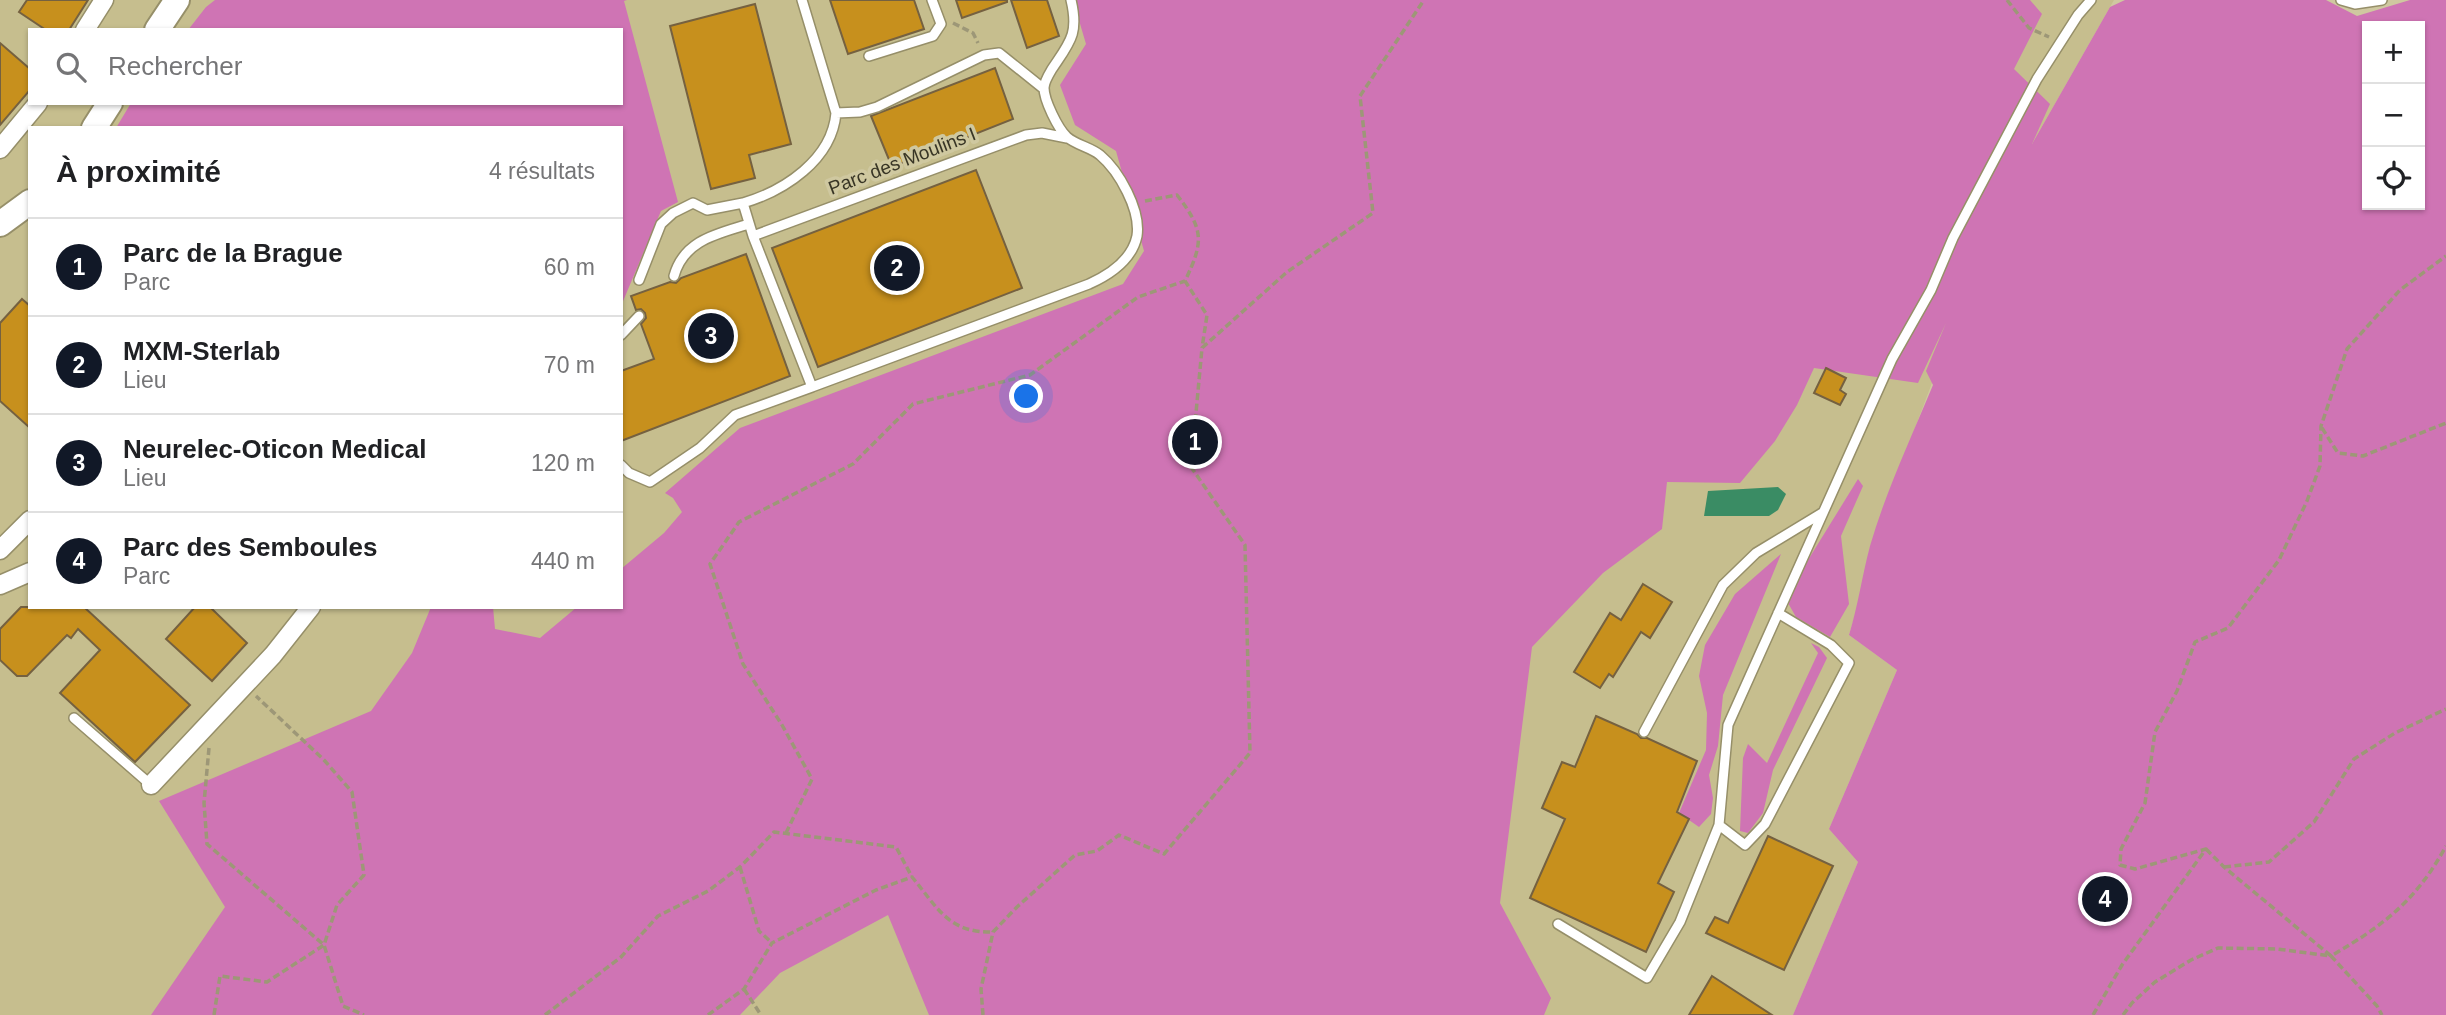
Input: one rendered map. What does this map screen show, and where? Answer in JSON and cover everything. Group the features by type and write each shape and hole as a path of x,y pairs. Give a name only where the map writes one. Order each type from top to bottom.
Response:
{"main road":[{"path":"158,28 177,0"},
{"path":"94,126 109,105"},
{"path":"0,224 28,203"}],"street":[{"path":"86,28 104,0"},
{"path":"0,149 36,105"},
{"path":"0,550 28,522"},
{"path":"0,585 28,573"},
{"path":"151,785 244,685 309,609"}],"lane":[{"path":"623,467 629,473 650,482 700,448 735,415 1108,275 1123,261 1137,237 1132,204 1124,186 1100,155 1067,138 1053,116 1044,89 999,53 984,55 877,107 860,112 836,113 802,0"},
{"path":"869,56 933,36 941,24 932,0"},
{"path":"1044,89 1048,75 1073,38 1075,26 1071,0"},
{"path":"1558,923 1647,978 1680,922 1719,825 1728,725 1892,359 1931,290 1953,237 2060,42 2091,0"},
{"path":"2341,0 2355,4 2382,0"},
{"name":"Parc des Moulins I","path":"639,280 661,224 673,213 693,203 707,210 743,203 785,185 819,155 833,131 836,113"},
{"name":"Parc des Moulins I","path":"753,236 1026,135 1042,133 1067,138"},
{"path":"743,203 753,236 812,387"},
{"path":"674,276 678,263 688,249 698,242 749,224"},
{"path":"623,333 639,316"},
{"path":"1644,732 1723,585 1756,553 1823,512"},
{"path":"1719,825 1745,845 1765,824 1849,663 1831,645 1778,613"},
{"path":"74,718 151,785"}],"path":[{"path":"1202,348 1287,272 1373,213 1360,96 1424,0"},
{"path":"2007,0 2029,28 2060,42"},
{"path":"941,24 953,23 973,33 984,55"},
{"path":"786,833 811,779 782,725 743,664 710,564 739,522 853,464 913,404 1030,375 1138,297 1185,281 1200,244 1194,217 1177,195 1132,204"},
{"path":"2206,849 2135,869 2120,865 2121,849 2145,803 2155,732 2177,691 2195,642 2228,628 2279,560 2320,466 2321,426 2347,349 2400,290 2446,256"},
{"path":"984,1015 981,989 993,932 1017,906 1075,855 1097,851 1119,835 1164,854 1250,753 1245,545 1191,467 1207,315 1185,281"},
{"path":"2321,426 2337,453 2363,456 2446,423"},
{"path":"214,1015 220,975 267,982 324,945 337,905 364,875 352,792 324,760 244,685"},
{"path":"2224,867 2269,862 2314,822 2354,759 2395,733 2446,709"},
{"path":"212,720 204,803 207,844 324,945 343,1006 364,1015"},
{"path":"545,1015 621,957 658,916 708,891 740,867 774,832 896,848 912,877 943,916 972,933 993,932"},
{"path":"2123,1015 2155,982 2191,960 2218,948 2277,949 2331,956 2369,934 2396,911 2429,876 2446,846"},
{"path":"2206,849 2331,956 2377,1006 2382,1015"},
{"path":"2094,1015 2122,965 2206,849"},
{"path":"740,867 759,931 772,943"},
{"path":"708,1015 744,989 772,943 876,890 912,877"},
{"path":"744,989 761,1015"}],"shaded area":[{"path":"0,0 2114,0 2003,195 1870,547 1849,635 1897,670 1829,829 1858,862 1793,1015 0,1015"},
{"path":"215,0 627,0 624,1 678,202 661,211 623,301 623,126 117,126 130,105 623,105 623,28 190,28"},
{"path":"1073,0 2030,0 2042,14 2014,69 2050,104 2032,144 2110,7 2125,0 2326,0 2357,16 2410,0 2446,0 2446,1015 1793,1015 1858,862 1829,829 1897,670 1849,635 1876,525 1933,385 1926,371 1946,323 1918,383 1814,368 1797,405 1775,441 1740,483 1667,482 1662,529 1603,573 1532,647 1500,903 1551,998 1544,1015 929,1015 888,915 780,973 740,1015 151,1015 225,907 159,801 371,711 412,653 430,609 493,609 495,629 540,638 575,609 623,609 623,567 664,533 682,512 673,498 665,493 740,428 1123,284 1144,251 1116,151 1075,125 1060,85 1086,44"},
{"path":"1858,479 1863,486 1841,536 1849,604 1830,637 1796,617 1788,603 1800,573"},
{"path":"1778,487 1786,494 1778,510 1769,516 1704,516 1708,491"},
{"path":"1781,554 1723,695 1718,746 1709,775 1713,798 1711,814 1699,827 1679,813 1706,750 1707,713 1699,676 1705,645 1735,594"},
{"path":"1811,643 1819,647 1827,658 1773,770 1763,813 1748,833 1740,831 1743,758 1748,744 1767,763 1818,653"}],"building":[{"path":"27,0 88,0 70,28 43,28 19,12"},
{"path":"830,0 914,0 924,29 848,54"},
{"path":"956,0 1007,0 1007,2 962,18"},
{"path":"1011,0 1047,0 1059,36 1027,48"},
{"path":"755,4 791,144 749,155 755,178 711,189 670,26"},
{"path":"0,43 28,67 28,92 0,125"},
{"path":"995,68 1013,119 892,167 871,116"},
{"path":"976,170 1022,288 818,367 772,248"},
{"path":"746,254 790,376 623,440 623,370 654,359 641,324 646,318 645,313 641,309 636,310 631,296 670,282 676,283 681,278"},
{"path":"22,299 28,304 28,426 0,401 0,323"},
{"path":"1826,368 1846,378 1840,390 1846,394 1840,405 1814,393"},
{"path":"1643,584 1672,602 1650,638 1641,632 1613,677 1609,674 1600,688 1574,672 1610,613 1621,620"},
{"path":"21,607 86,609 190,705 135,762 60,693 100,650 78,629 71,638 67,635 27,676 17,676 0,660 0,629"},
{"path":"193,609 212,609 247,643 212,681 166,639"},
{"path":"1596,716 1697,761 1677,812 1689,819 1658,883 1674,892 1646,952 1530,898 1565,819 1542,808 1562,762 1575,767"},
{"path":"1768,836 1833,866 1784,970 1706,933 1715,917 1728,923"},
{"path":"1712,976 1772,1015 1689,1015"}],"place":[{"name":"MXM-Sterlab","path":"897,268"},
{"name":"Neurelec-Oticon Medical","path":"711,336"},
{"name":"Parc de la Brague","path":"1195,442"},
{"name":"Parc des Semboules","path":"2105,899"}]}
